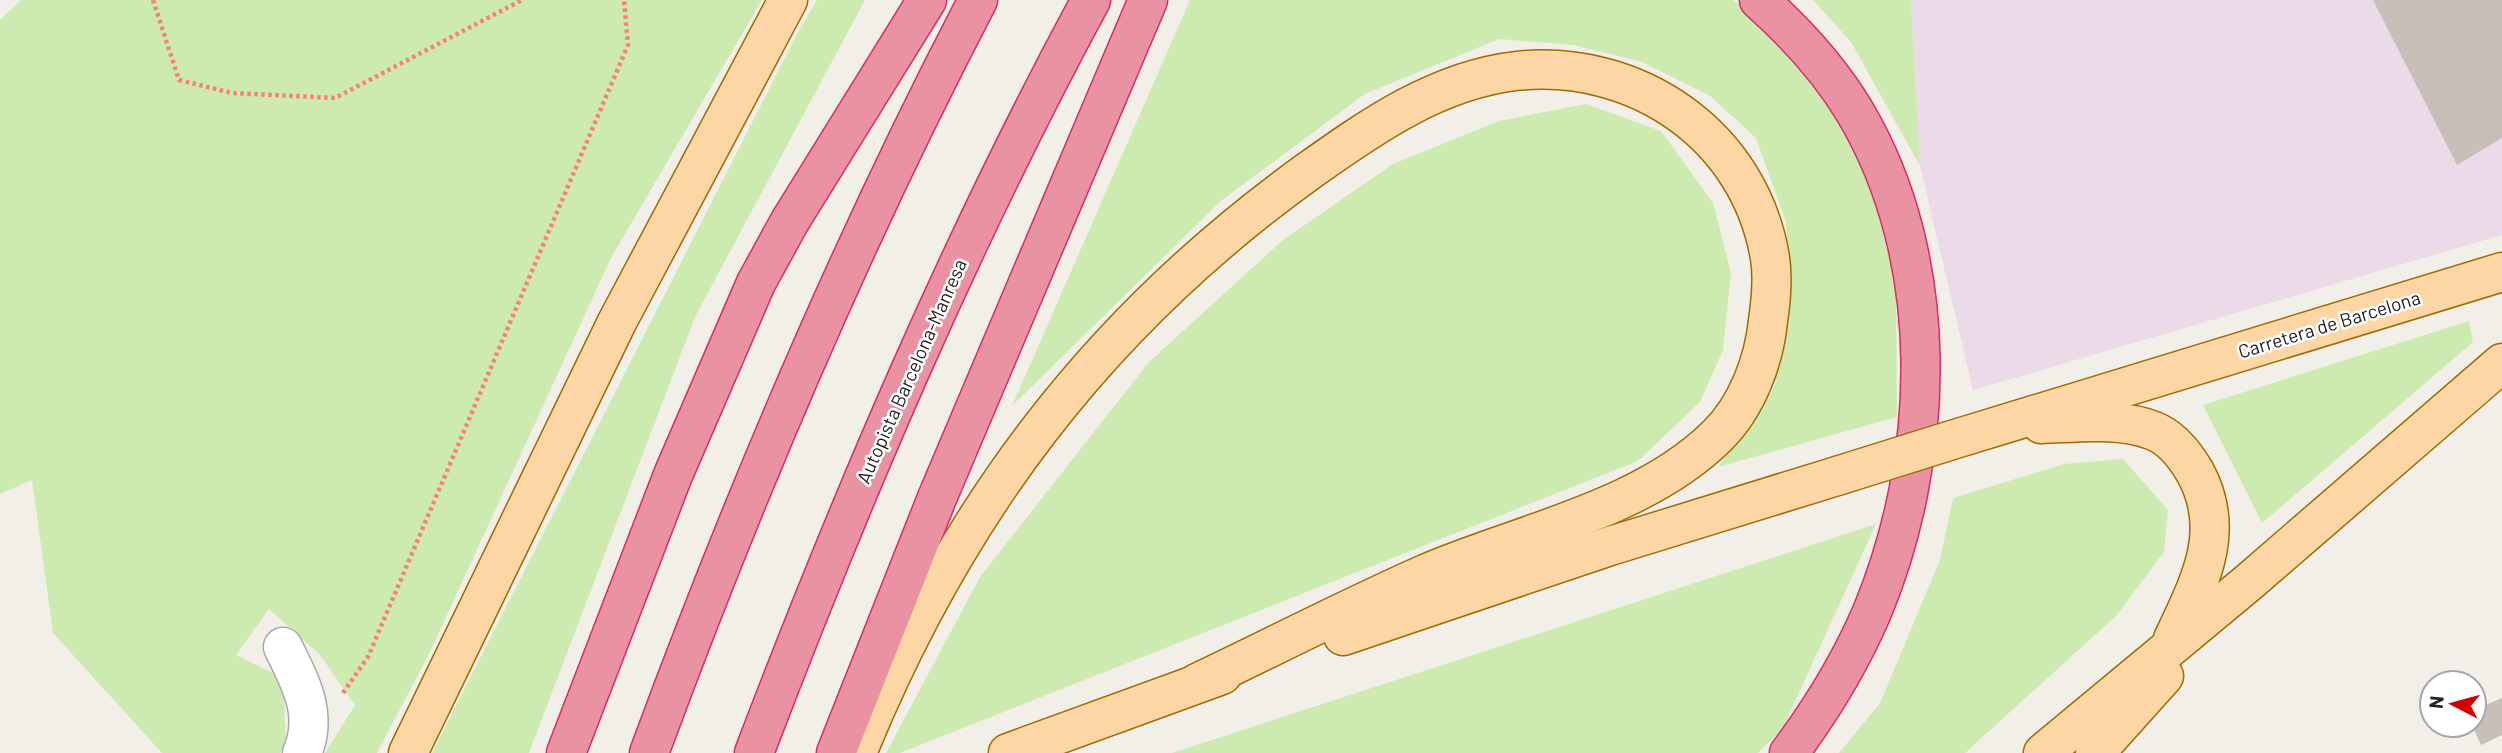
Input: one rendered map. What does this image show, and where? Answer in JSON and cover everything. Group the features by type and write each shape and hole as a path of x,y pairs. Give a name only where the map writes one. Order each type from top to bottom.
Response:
{"highway":[{"path":"566,753 673,475 756,284 790,221 927,0"},
{"path":"649,753 764,456 835,293 978,0"},
{"name":"Autopista Barcelona-Manresa","path":"754,753 852,501 916,355 1091,0"},
{"path":"836,753 932,510 1147,0"},
{"path":"1759,0 1817,59 1855,112 1885,172 1913,274 1920,335 1920,404 1905,507 1891,559 1851,656 1821,710 1789,753"}],"main road":[{"path":"408,753 617,322 788,0"},
{"path":"857,753 920,612 955,551 1032,436 1082,374 1182,273 1290,184 1394,114 1478,77 1520,71 1565,70 1601,76 1637,87 1668,103 1697,125 1743,185 1760,221 1770,261 1767,338 1755,376 1740,408 1722,432 1691,460 1656,481 1587,513 1424,575 1197,683 1008,753"},
{"name":"Carretera de Barcelona","path":"1197,683 1482,592 1610,546 2156,376 2502,272"},
{"path":"2043,753 2171,644 2249,582 2490,373"},
{"path":"2001,425 2127,425 2153,431 2173,443 2188,459 2209,503 2211,528 2207,558 2199,583 2171,644"},
{"path":"2095,753 2249,582"}],"lane":[{"path":"283,647 308,700 303,749"}],"path":[{"path":"153,0 179,80 232,93 335,98 522,0"},
{"path":"303,749 368,657 628,45 624,0"}],"shaded area":[{"path":"1911,0 2502,0 2502,235 1973,390 1920,166"}],"green space":[{"path":"21,0 762,0 611,258 430,652 377,753 325,753 355,705 320,655 269,609 236,655 283,678 286,745 280,753 162,753 53,633 32,480 0,494 0,20"},
{"path":"817,0 865,0 695,317 529,753 432,753 798,32"},
{"path":"1190,0 1733,0 1750,13 1825,94 1867,167 1896,286 1897,417 1718,467 1774,388 1789,305 1786,222 1756,138 1710,96 1642,62 1573,45 1499,39 1365,94 1222,200 1012,406"},
{"path":"1813,0 1911,0 1920,166 1851,42"},
{"path":"1586,104 1661,131 1713,203 1731,273 1723,350 1700,402 1638,461 900,753 886,753 980,577 1149,362 1283,240 1393,164 1499,121"},
{"path":"2469,321 2473,342 2262,523 2203,405"},
{"path":"2123,459 2168,510 2164,552 2117,615 1965,753 1839,753 1880,703 1940,560 1953,498 2064,464"},
{"path":"1876,524 1783,728 1758,753 1172,753"}],"building":[{"path":"2373,0 2502,0 2502,138 2457,165"},
{"path":"2502,698 2502,735 2481,745 2478,739 2488,739 2488,704"}]}
